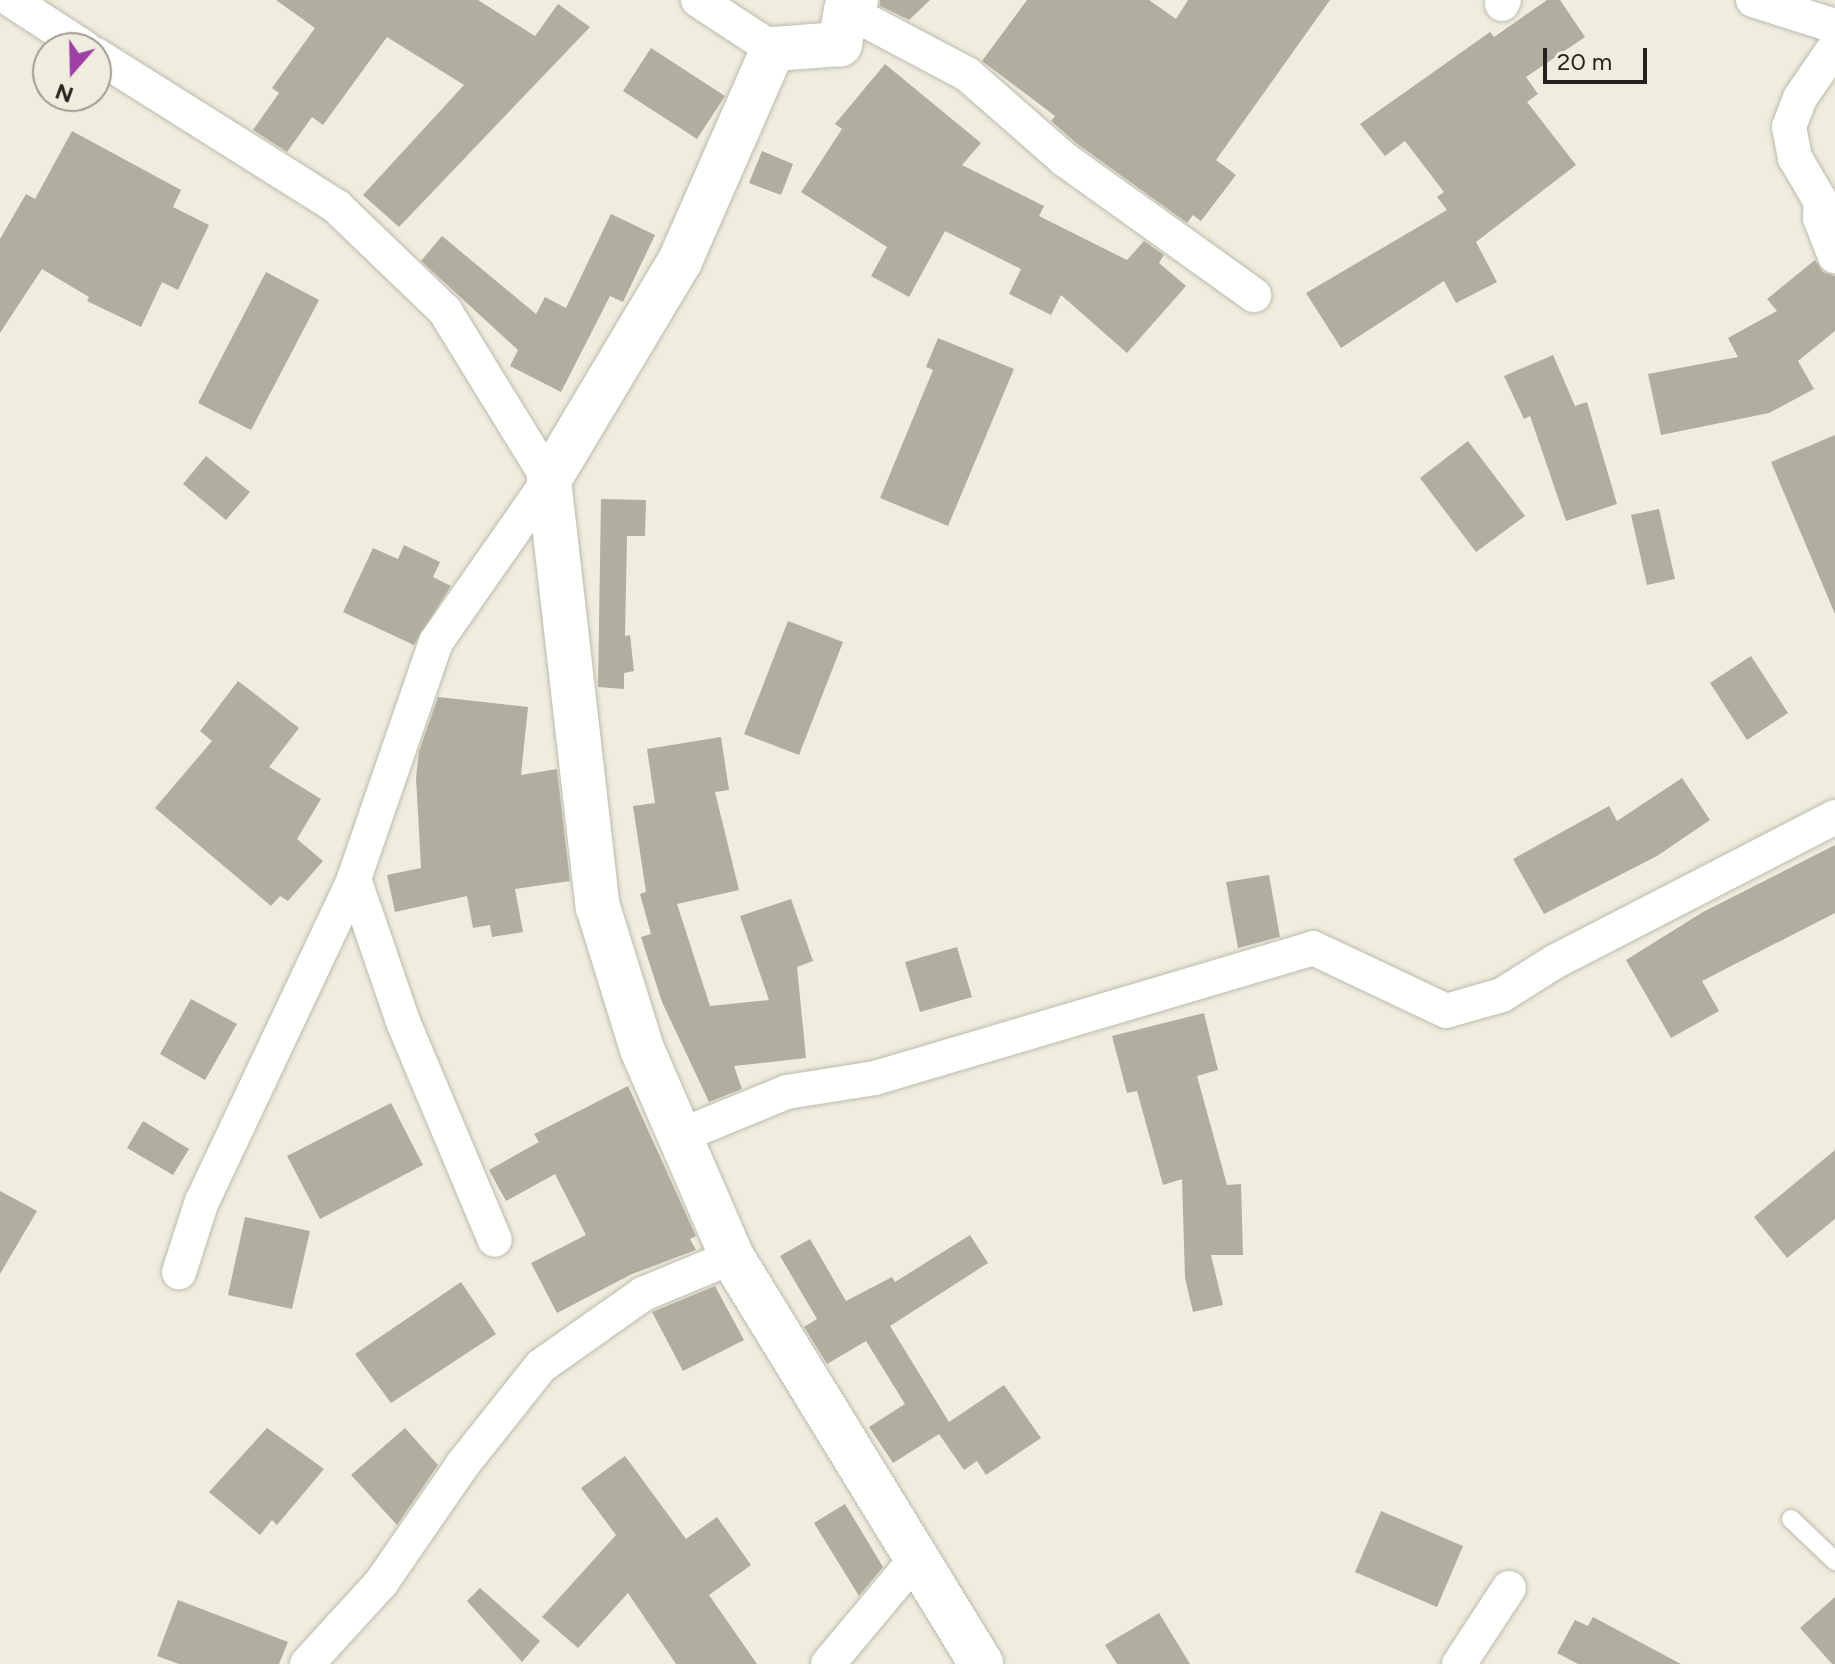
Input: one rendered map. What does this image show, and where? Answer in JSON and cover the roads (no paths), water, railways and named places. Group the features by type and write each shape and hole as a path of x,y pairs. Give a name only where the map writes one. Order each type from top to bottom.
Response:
{"street":[{"path":"11,0 60,32"},
{"path":"698,0 773,49 840,44 851,5 967,74 1064,159 1254,295"},
{"path":"1753,0 1835,26"},
{"path":"1835,47 1800,98 1789,127 1795,158 1821,202 1820,218 1835,256"},
{"path":"179,1272 202,1201 354,879 436,642 549,480 680,261 773,49"},
{"path":"112,65 337,207 445,311 549,480 598,907 642,1049 682,1135 732,1257 914,1561 981,1664"},
{"path":"682,1135 787,1092 875,1078 1313,948 1446,1011 1502,995 1554,962 1835,817"},
{"path":"354,879 404,1024 495,1240"},
{"path":"307,1664 381,1583 463,1464 541,1366 643,1294 732,1257"},
{"path":"828,1664 914,1561"},
{"path":"1459,1664 1509,1588"}],"lane":[{"path":"1791,1519 1835,1561"}]}
